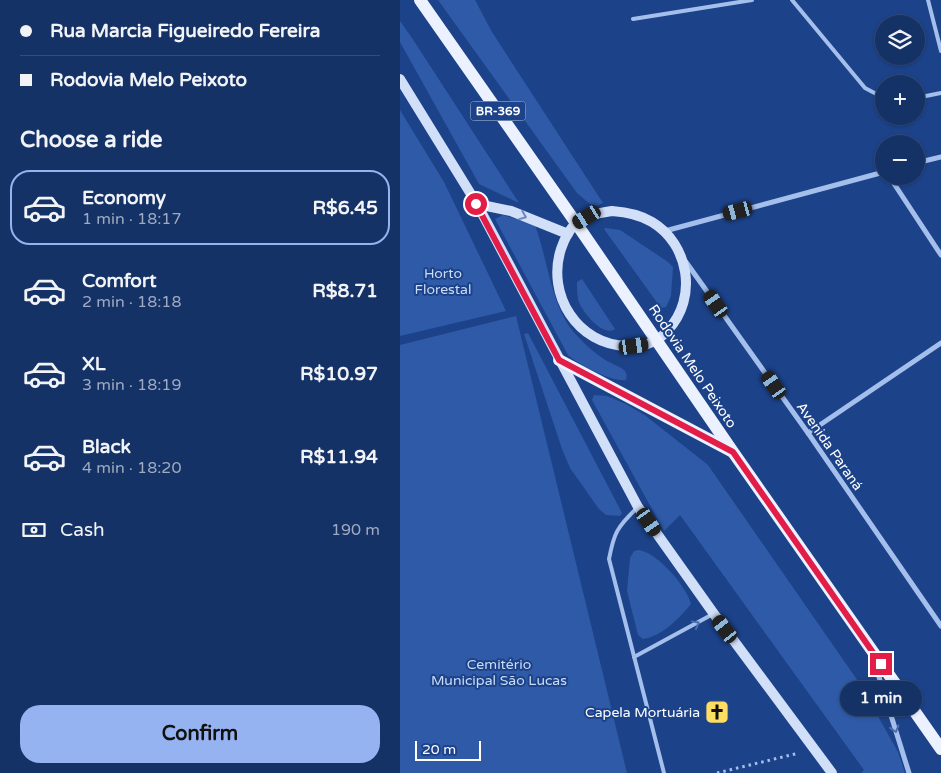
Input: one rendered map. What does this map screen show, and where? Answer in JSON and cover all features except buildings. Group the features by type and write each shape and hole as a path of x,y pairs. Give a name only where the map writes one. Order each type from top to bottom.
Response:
{"main road":[{"name":"Rodovia Melo Peixoto","path":"420,0 941,749"},
{"name":"BR-369","path":"559,360 733,452"}],"street":[{"path":"400,79 476,204 638,507 714,614 832,773"},
{"path":"925,161 941,157"},
{"path":"665,231 875,174"},
{"path":"895,185 941,255"},
{"path":"476,204 511,211 568,234"},
{"path":"624,212 639,215 665,231 681,256 686,274 684,302 671,328 657,341 634,346 615,345 598,339 578,325 564,305 559,294 557,281 558,257 568,234 576,223 599,213 624,212"},
{"name":"Avenida Paraná","path":"681,256 808,433 941,626"},
{"path":"808,433 941,343"},
{"path":"870,649 909,773"}],"lane":[{"path":"633,19 752,0"},
{"path":"792,0 865,88 875,93"},
{"path":"928,0 941,51"},
{"path":"925,96 941,93"},
{"path":"638,507 621,524 613,537 609,560 664,773"},
{"path":"634,657 714,614"}],"path":[{"path":"717,773 814,749"}],"green space":[{"path":"438,0 475,0 492,32 603,203 597,206 590,204 577,193"},
{"path":"400,21 519,203 479,184 400,42"},
{"name":"Horto Florestal","path":"400,110 444,182 506,311 400,336"},
{"path":"503,215 535,225 554,293 565,319 572,330 588,347 626,372 626,380 613,379 596,372 568,355 495,219"},
{"path":"604,229 620,230 673,267 671,296 666,307 661,308"},
{"path":"582,279 615,329 610,331 604,330 593,322 583,310 578,299 577,288 577,282"},
{"name":"Cemitério Municipal São Lucas","path":"516,316 627,773 400,773 400,345"},
{"path":"528,333 622,513 620,516 606,515 599,509 570,468 524,334"},
{"path":"594,395 607,396 626,404 646,416 708,465 860,684 898,752 905,773 861,773 864,770 680,515 664,531 592,400"},
{"path":"639,550 654,557 670,571 683,588 691,604 664,630 643,639 638,635 627,591 630,558 634,551"}],"place":[{"name":"Capela Mortuária","path":"717,712"}],"route":[{"path":"476,204 559,360 733,452 881,664"}]}
